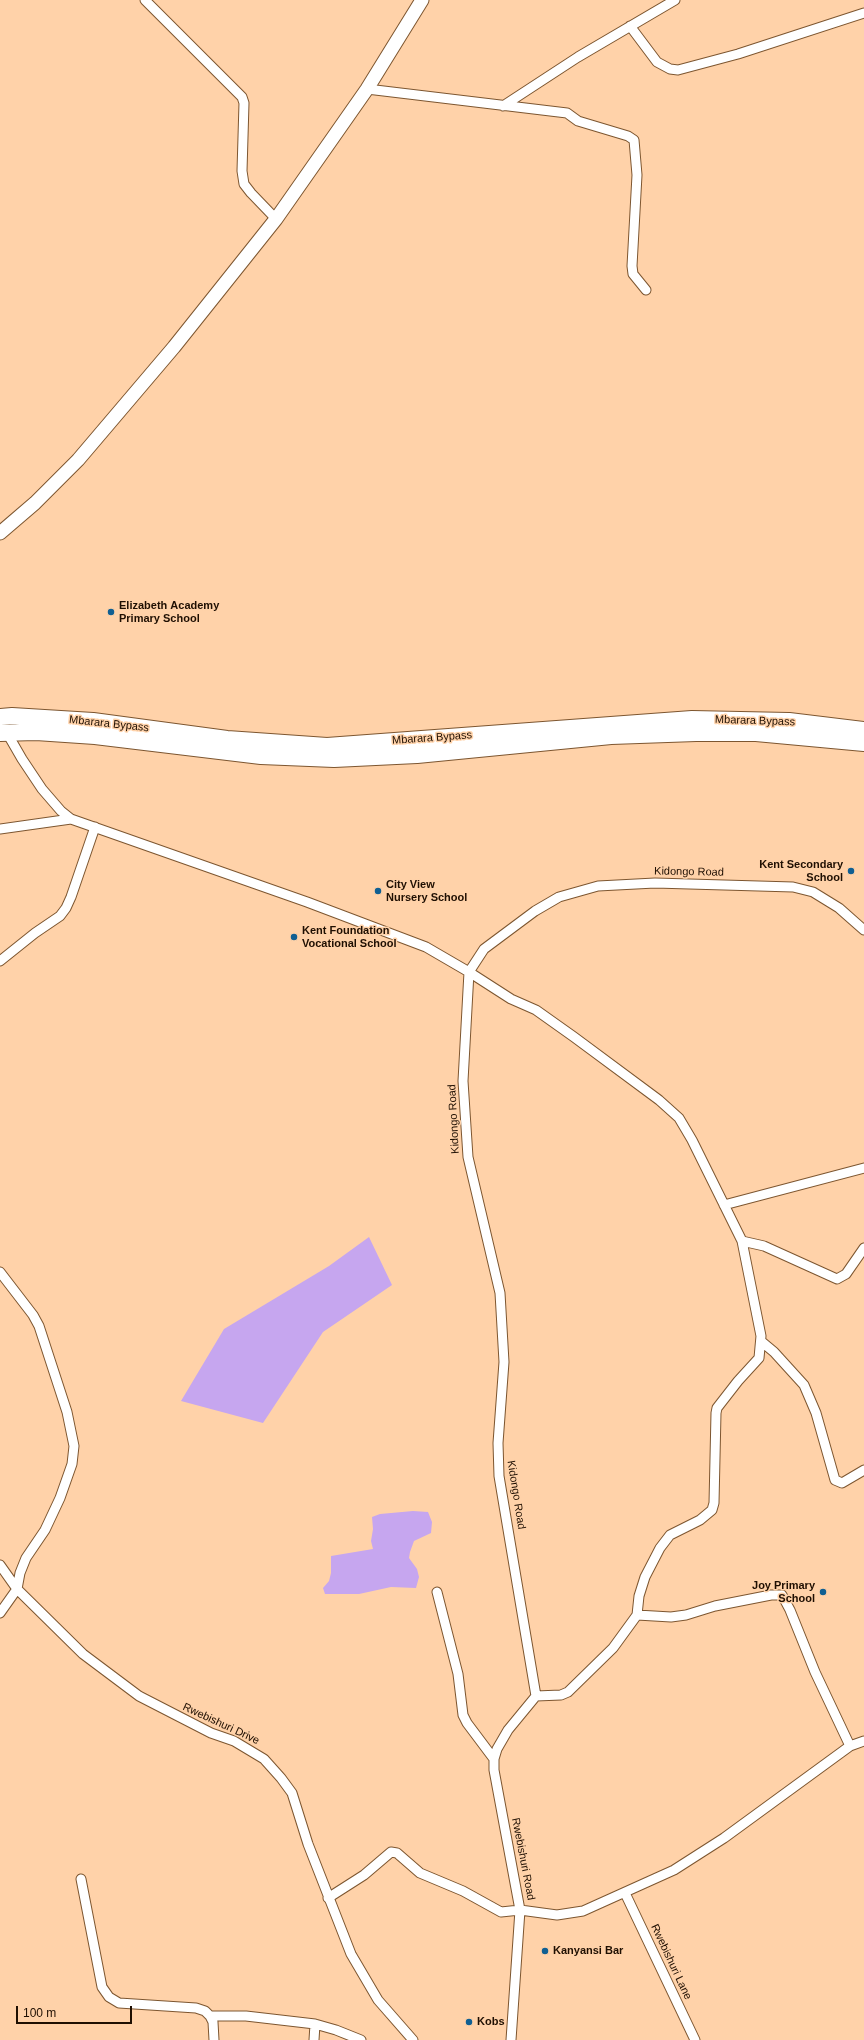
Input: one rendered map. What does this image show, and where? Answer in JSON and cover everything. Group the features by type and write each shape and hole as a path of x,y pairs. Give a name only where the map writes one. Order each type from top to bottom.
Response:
{"highway":[{"name":"Mbarara Bypass","path":"0,717 12,716 93,721 226,739 327,746 692,719 789,721 864,730"},
{"name":"Mbarara Bypass","path":"4,733 36,732 96,736 261,756 334,759 417,755 611,736 764,734 864,743"}],"main road":[{"path":"0,533 35,503 78,460 174,347 276,219 367,89 422,0"}],"street":[{"path":"145,0 242,98 244,103 242,171 244,184 250,193 276,219"},
{"path":"503,106 578,56 675,0"},
{"path":"630,26 657,62 678,70 738,54 864,13"},
{"path":"367,89 566,113 578,121 628,136 634,140 636,175 632,266 633,274 646,290"},
{"path":"4,733 42,789 61,811 72,819 307,902 426,947 511,999 536,1010 659,1100 679,1118 742,1241 762,1342 759,1358 738,1381 716,1413 714,1503 712,1510 700,1520 670,1535 660,1548 645,1577 639,1596 637,1615 613,1648 573,1688 561,1695 536,1696"},
{"path":"0,829 72,819"},
{"path":"0,961 35,933 60,916 66,908 72,897 95,828"},
{"name":"Kidongo Road","path":"536,1696 499,1476 498,1443 504,1362 500,1293 468,1157 463,1081 469,972 484,949 535,911 559,896 598,886 655,883 793,887 813,892 839,908 864,930"},
{"path":"724,1204 864,1168"},
{"path":"742,1241 764,1246 837,1280 846,1274 864,1248"},
{"path":"0,1272 40,1326 67,1412 74,1446 72,1464 60,1498 45,1530 26,1558 16,1589 0,1613"},
{"path":"762,1342 774,1352 804,1385 816,1413 835,1480 842,1483 864,1470"},
{"name":"Rwebishuri Drive","path":"0,1565 16,1589 83,1654 139,1696 190,1723 234,1741 264,1758 292,1793 308,1844 351,1954 378,2000 412,2040"},
{"path":"437,1592 458,1674 463,1715 467,1723 494,1759"},
{"path":"637,1615 671,1617 686,1615 715,1606 771,1595 778,1594 782,1596 790,1610 815,1672 850,1746"},
{"name":"Rwebishuri Road","path":"511,2040 520,1910 494,1770 494,1759 497,1749 508,1730 536,1696"},
{"path":"328,1898 364,1874 391,1852 397,1853 420,1873 463,1891 502,1912 520,1910 558,1915 583,1911 674,1870 711,1846 850,1746 864,1741"},
{"path":"81,1879 102,1987 109,1997 124,2004 196,2008 210,2016 246,2016 315,2024 336,2030 361,2040"},
{"name":"Rwebishuri Lane","path":"625,1893 695,2040"},
{"path":"210,2016 213,2022 214,2040"},
{"path":"314,2040 315,2024"}],"shaded area":[{"path":"369,1237 392,1285 323,1332 263,1423 181,1401 224,1329 329,1266"},
{"path":"413,1511 428,1512 432,1522 431,1533 414,1541 410,1552 409,1558 417,1569 419,1577 416,1588 391,1587 359,1594 325,1594 323,1588 329,1581 331,1573 331,1556 373,1549 371,1541 373,1529 372,1517 380,1514"}],"place":[{"name":"Elizabeth Academy Primary School","path":"111,612"},
{"name":"Kent Secondary School","path":"851,871"},
{"name":"City View Nursery School","path":"378,891"},
{"name":"Kent Foundation Vocational School","path":"294,937"},
{"name":"Joy Primary School","path":"823,1592"},
{"name":"Kanyansi Bar","path":"545,1951"},
{"name":"Kobs","path":"469,2022"}]}
